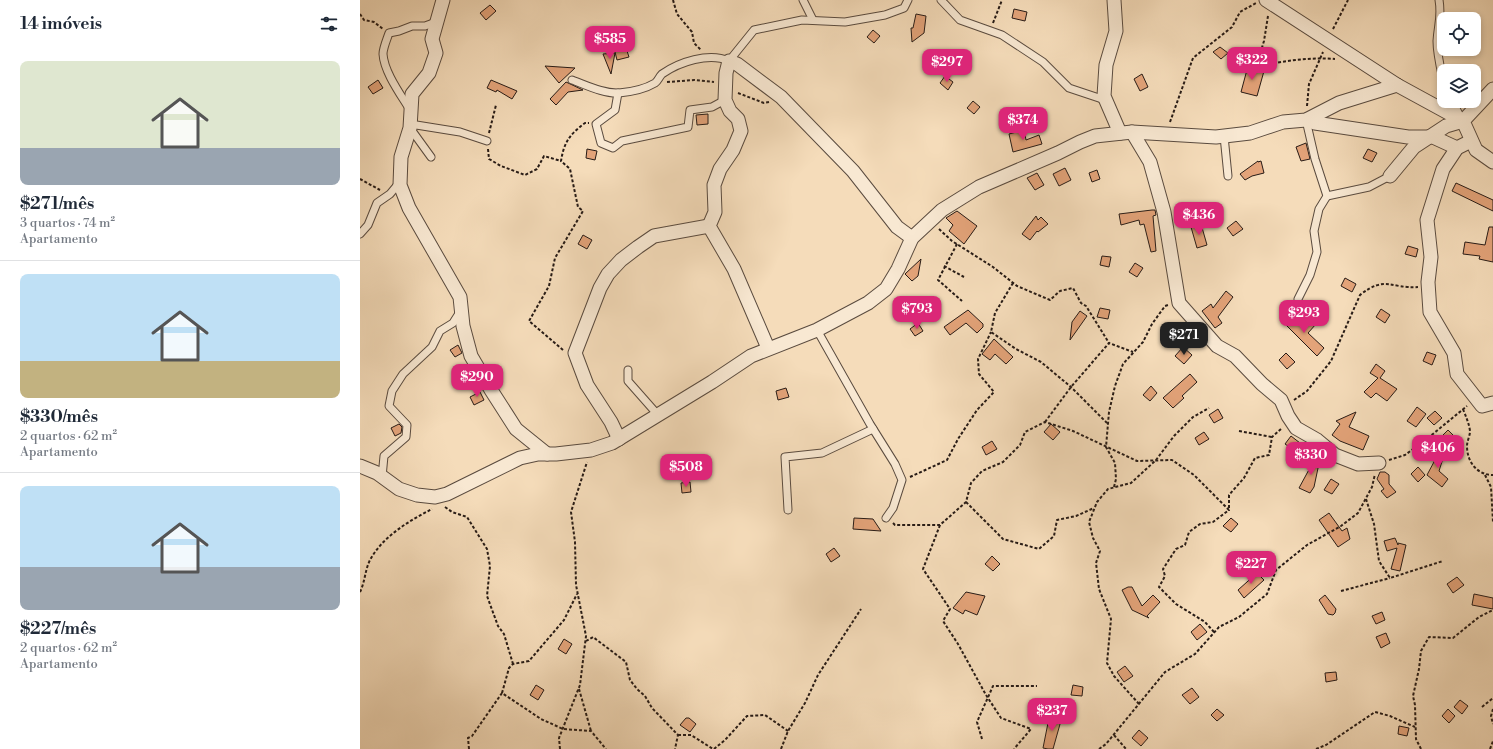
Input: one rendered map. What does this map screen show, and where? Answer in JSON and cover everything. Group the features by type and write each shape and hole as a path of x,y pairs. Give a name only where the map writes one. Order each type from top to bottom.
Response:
{"street":[{"path":"443,0 432,39 436,53 429,73 412,94 411,121 402,158 400,185 409,208 460,297 463,326 471,356 516,429 547,454"},
{"path":"1114,0 1116,31 1106,66 1104,96 1126,132 1150,162 1164,212 1179,303 1217,346 1235,356 1262,384 1281,400 1291,422 1296,428 1317,440 1335,455 1358,464 1379,463"},
{"path":"1265,1 1397,86 1463,121 1476,150 1493,162"},
{"path":"709,226 715,212 714,185 720,169 733,150 741,131 738,119 730,111 726,100 726,73 729,61 742,68 781,97 853,171 897,227 912,238"},
{"path":"360,466 377,473 399,489 437,500 520,458 538,454 591,450 618,438 658,415 751,356 768,348 817,330 868,303 886,288 898,270 912,238 930,220 953,202 979,187 1095,136 1126,132 1224,136 1250,133 1283,122 1306,120 1339,103 1397,86"},
{"path":"1390,176 1414,148 1433,137 1446,126 1463,121 1493,89"},
{"path":"1306,120 1315,123 1408,137 1433,137 1457,148"},
{"path":"1471,141 1457,148 1443,169 1427,220 1431,257 1428,282 1430,312 1454,353 1457,374 1475,399 1482,406 1493,403"},
{"path":"709,226 734,269 768,348"},
{"path":"618,438 611,422 587,385 575,353 579,339 600,288 608,274 621,260 654,236 709,226"}],"lane":[{"path":"803,0 812,20"},
{"path":"572,80 598,90 618,93 646,87 656,83 660,75 689,62 709,58 725,59 729,61 754,30 802,20 845,22 885,15 904,8 908,0"},
{"path":"942,0 960,20 1002,35 1043,62 1069,88 1106,100"},
{"path":"1439,0 1441,14 1437,41 1439,64"},
{"path":"431,157 411,121 383,53 389,33 412,26 425,26 436,22"},
{"path":"618,93 615,110 596,124 601,143 613,148 622,141 688,127 690,110 712,107 726,100"},
{"path":"1456,108 1463,121"},
{"path":"1306,120 1315,158 1328,196"},
{"path":"411,121 460,132 487,140"},
{"path":"1224,136 1228,176"},
{"path":"1298,299 1310,275 1317,252 1314,231 1319,209 1328,196 1369,188 1390,176"},
{"path":"360,234 368,225 377,203 390,194 400,182"},
{"path":"382,477 384,456 406,437 407,425 389,406 392,391 403,374 432,347 440,331 453,323 461,310"},
{"path":"817,330 873,429 895,464 902,480 893,508 886,518"},
{"path":"628,370 628,381 658,415"},
{"path":"788,510 786,457 822,453 873,429"}],"path":[{"path":"673,0 677,14 692,32 694,43 709,58"},
{"path":"990,31 1002,0"},
{"path":"1306,120 1309,84 1348,0"},
{"path":"1174,134 1170,129 1170,119 1193,58 1232,27 1240,12 1265,1 1264,41 1256,67 1287,60 1321,58 1336,59"},
{"path":"360,14 364,20 374,22 389,33"},
{"path":"496,105 487,140 489,159 501,166 525,175 537,169 544,156 561,161 570,169 578,207 583,211 555,258 549,286 529,320 561,349 577,358"},
{"path":"561,161 562,152 571,134 585,123 596,124"},
{"path":"930,220 957,244 993,267 1013,283 1050,300 1060,291 1073,288 1081,303 1086,306 1109,343 1134,352"},
{"path":"957,244 944,266 938,280 962,302"},
{"path":"944,266 964,277"},
{"path":"1284,407 1307,390 1331,361 1360,295 1380,283 1417,288 1428,282"},
{"path":"902,480 947,460 958,439 977,410 994,392 979,374 978,359 991,332 994,313 1013,283"},
{"path":"1114,487 1116,479 1116,463 1106,447 1109,412 1115,386 1123,364 1143,342 1152,324 1165,306 1179,303"},
{"path":"991,332 1016,349 1040,362 1072,387 1108,424"},
{"path":"1014,749 1031,729 1002,718 988,698 943,620 950,609 923,569 940,525 966,502 971,484 982,471 1003,462 1020,445 1025,432 1045,422 1109,343"},
{"path":"1099,749 1106,744 1165,672 1195,654 1219,627 1239,617 1267,594 1276,570 1307,545 1341,526 1358,514 1372,487 1379,463 1405,455 1475,399"},
{"path":"1139,704 1114,676 1107,663 1112,619 1099,589 1096,563 1100,551 1093,538 1089,522 1097,502 1108,488 1131,483 1156,460 1174,436 1193,417 1209,408"},
{"path":"1463,410 1468,421 1470,433 1467,445 1469,460 1478,472 1485,475 1493,475"},
{"path":"1045,422 1060,426 1137,461 1172,460 1194,475 1229,510"},
{"path":"1229,510 1229,495 1244,478 1255,458 1269,455 1272,436 1291,422"},
{"path":"1239,431 1272,436"},
{"path":"560,749 559,738 579,688 586,641 578,593 571,512 577,488 591,450"},
{"path":"1485,475 1491,487 1493,522"},
{"path":"1366,498 1374,524 1379,561 1390,578"},
{"path":"360,592 371,559 384,541 394,532 435,508 437,500 452,512 467,517 487,549 490,566 487,596 498,626 504,634 513,664"},
{"path":"966,502 1003,539 1039,549 1054,536 1057,520 1076,516 1095,508"},
{"path":"1214,632 1205,622 1176,604 1159,586 1165,576 1163,569 1176,549 1185,545 1189,532 1200,524 1213,522 1229,510"},
{"path":"886,518 895,525 940,525"},
{"path":"1341,591 1390,578 1443,561"},
{"path":"470,749 468,738 472,736 502,693 509,668 513,664 529,662 564,620 578,593"},
{"path":"781,749 788,731 806,704 818,675 861,608"},
{"path":"1421,749 1416,739 1413,696 1421,651 1429,636 1453,638 1479,617 1493,610"},
{"path":"586,641 593,637 626,662 630,680 636,688 646,696 652,708 678,735 691,735 714,749 725,740 747,716 765,714 788,731"},
{"path":"982,739 977,722 993,686 1037,686"},
{"path":"579,688 590,731 606,749"},
{"path":"502,693 541,719 563,729 590,731"},
{"path":"1482,706 1493,698"},
{"path":"1493,709 1491,716 1493,724"},
{"path":"1316,749 1326,745 1376,712 1390,716 1415,727"},
{"path":"1114,734 1126,749"},
{"path":"675,749 678,735"},
{"path":"1490,749 1493,741"}],"building":[{"path":"490,5 496,11 486,20 480,13"},
{"path":"1014,9 1027,12 1025,21 1012,18"},
{"path":"916,14 926,16 924,33 912,42 911,28 913,28"},
{"path":"873,30 880,36 874,43 867,37"},
{"path":"625,45 629,57 617,60 614,48"},
{"path":"1220,47 1228,53 1221,59 1213,52"},
{"path":"615,53 611,74 603,54"},
{"path":"545,66 575,68 559,83"},
{"path":"1248,66 1264,71 1257,96 1241,92"},
{"path":"1142,74 1148,87 1140,91 1134,79"},
{"path":"945,76 953,82 948,90 940,83"},
{"path":"378,80 383,88 373,94 368,87"},
{"path":"491,80 517,91 512,99 497,90 496,92 487,88"},
{"path":"566,82 583,90 568,92 556,105 550,99"},
{"path":"973,101 980,107 974,114 967,108"},
{"path":"708,114 708,124 697,125 696,115"},
{"path":"1024,130 1026,140 1039,135 1042,144 1013,152 1009,134"},
{"path":"1306,143 1310,159 1301,161 1296,147"},
{"path":"587,149 597,151 595,160 586,158"},
{"path":"1368,149 1377,153 1372,162 1363,158"},
{"path":"1258,161 1261,161 1264,173 1252,176 1245,180 1240,174"},
{"path":"1065,168 1071,180 1059,186 1053,174"},
{"path":"1097,170 1100,179 1092,182 1089,173"},
{"path":"1037,173 1044,185 1035,190 1027,178"},
{"path":"1456,183 1493,200 1493,211 1452,191"},
{"path":"1155,210 1156,215 1153,216 1156,251 1151,252 1144,224 1140,225 1139,220 1121,225 1119,214"},
{"path":"957,211 977,226 964,244 949,231 953,225 946,218"},
{"path":"1036,216 1038,220 1041,217 1048,224 1038,232 1037,231 1030,240 1022,234"},
{"path":"1236,221 1243,229 1233,236 1227,228"},
{"path":"1201,224 1207,245 1197,248 1191,227"},
{"path":"1489,227 1493,227 1493,262 1479,259 1480,256 1463,254 1465,242 1485,245"},
{"path":"583,235 592,240 587,249 578,244"},
{"path":"1408,246 1418,249 1416,257 1405,254"},
{"path":"1102,256 1111,257 1109,267 1100,265"},
{"path":"921,259 918,276 912,281 905,274"},
{"path":"1135,263 1143,268 1137,277 1129,272"},
{"path":"1345,278 1356,284 1352,292 1341,286"},
{"path":"1226,291 1233,297 1218,317 1222,323 1215,328 1202,311 1211,304 1213,308"},
{"path":"1100,308 1110,310 1108,319 1097,317"},
{"path":"1381,309 1390,315 1385,323 1376,317"},
{"path":"968,310 983,324 983,327 977,333 966,323 950,335 944,327"},
{"path":"1080,311 1087,316 1070,340 1072,322"},
{"path":"1291,315 1302,326 1309,318 1316,324 1308,333 1324,348 1317,356 1283,322"},
{"path":"918,323 923,331 915,336 910,329"},
{"path":"994,339 1013,357 1006,364 995,354 990,360 982,354"},
{"path":"458,345 462,353 455,357 450,350"},
{"path":"1183,347 1192,355 1184,364 1175,356"},
{"path":"1427,352 1436,355 1432,365 1423,361"},
{"path":"1286,353 1295,362 1287,369 1279,360"},
{"path":"1376,364 1385,371 1380,378 1397,389 1387,401 1376,393 1371,398 1364,392 1378,378 1370,373"},
{"path":"1190,374 1197,382 1182,396 1184,398 1173,408 1163,398"},
{"path":"1151,386 1157,393 1150,401 1143,395"},
{"path":"786,388 789,397 778,400 776,391"},
{"path":"480,392 484,400 474,405 470,397"},
{"path":"1417,407 1426,414 1416,427 1407,421"},
{"path":"1218,409 1223,418 1214,423 1209,415"},
{"path":"1435,411 1442,418 1434,425 1427,418"},
{"path":"1356,412 1349,427 1369,436 1363,450 1340,441 1332,435 1340,424 1336,421"},
{"path":"399,424 402,427 401,433 395,436 391,428"},
{"path":"1051,424 1060,432 1053,440 1044,432"},
{"path":"1448,430 1456,438 1448,446 1440,438"},
{"path":"1204,432 1209,439 1199,445 1195,438"},
{"path":"1291,436 1300,443 1299,444 1313,452 1309,460 1285,444"},
{"path":"992,441 997,449 986,455 982,447"},
{"path":"1443,445 1447,446 1439,471 1448,479 1442,487 1427,475"},
{"path":"1318,453 1321,454 1314,487 1310,493 1299,488"},
{"path":"1418,467 1425,475 1418,482 1411,474"},
{"path":"1380,472 1385,472 1389,475 1389,484 1396,492 1387,498 1381,491 1384,489 1377,479"},
{"path":"1331,479 1339,484 1332,494 1324,490"},
{"path":"690,482 691,492 682,493 681,483"},
{"path":"1329,513 1342,531 1347,528 1350,539 1338,547 1319,520"},
{"path":"854,518 873,519 881,531 853,529"},
{"path":"1231,518 1238,524 1231,532 1223,526"},
{"path":"1395,538 1398,545 1398,543 1406,545 1400,571 1391,569 1397,548 1387,551 1384,541"},
{"path":"834,548 840,556 831,562 826,554"},
{"path":"992,556 1000,564 993,571 985,564"},
{"path":"1257,573 1264,580 1244,598 1238,590"},
{"path":"1457,577 1464,585 1453,593 1447,584"},
{"path":"1132,587 1142,606 1153,595 1160,602 1147,616 1149,618 1132,610 1122,590"},
{"path":"966,592 985,596 977,615 965,610 963,614 953,608"},
{"path":"1474,594 1493,598 1493,609 1472,605"},
{"path":"1325,595 1336,609 1333,615 1328,614 1319,600"},
{"path":"1382,612 1385,620 1376,624 1372,616"},
{"path":"1200,624 1207,632 1197,640 1191,632"},
{"path":"1386,633 1390,643 1381,648 1376,637"},
{"path":"564,639 572,644 566,654 558,649"},
{"path":"1125,666 1133,676 1124,682 1117,672"},
{"path":"1336,672 1337,680 1326,682 1325,673"},
{"path":"536,685 544,690 538,700 530,695"},
{"path":"1073,685 1083,687 1082,696 1071,695"},
{"path":"1192,688 1199,697 1190,704 1182,695"},
{"path":"1460,700 1468,706 1462,714 1454,707"},
{"path":"1217,709 1224,715 1217,721 1211,715"},
{"path":"1448,709 1455,716 1449,723 1442,716"},
{"path":"1052,715 1062,717 1053,749 1048,749 1043,748 1049,718 1051,720"},
{"path":"686,718 689,718 696,724 690,732 680,725"},
{"path":"1399,726 1409,728 1407,736 1398,734"},
{"path":"1139,730 1148,738 1141,746 1132,738"}]}
